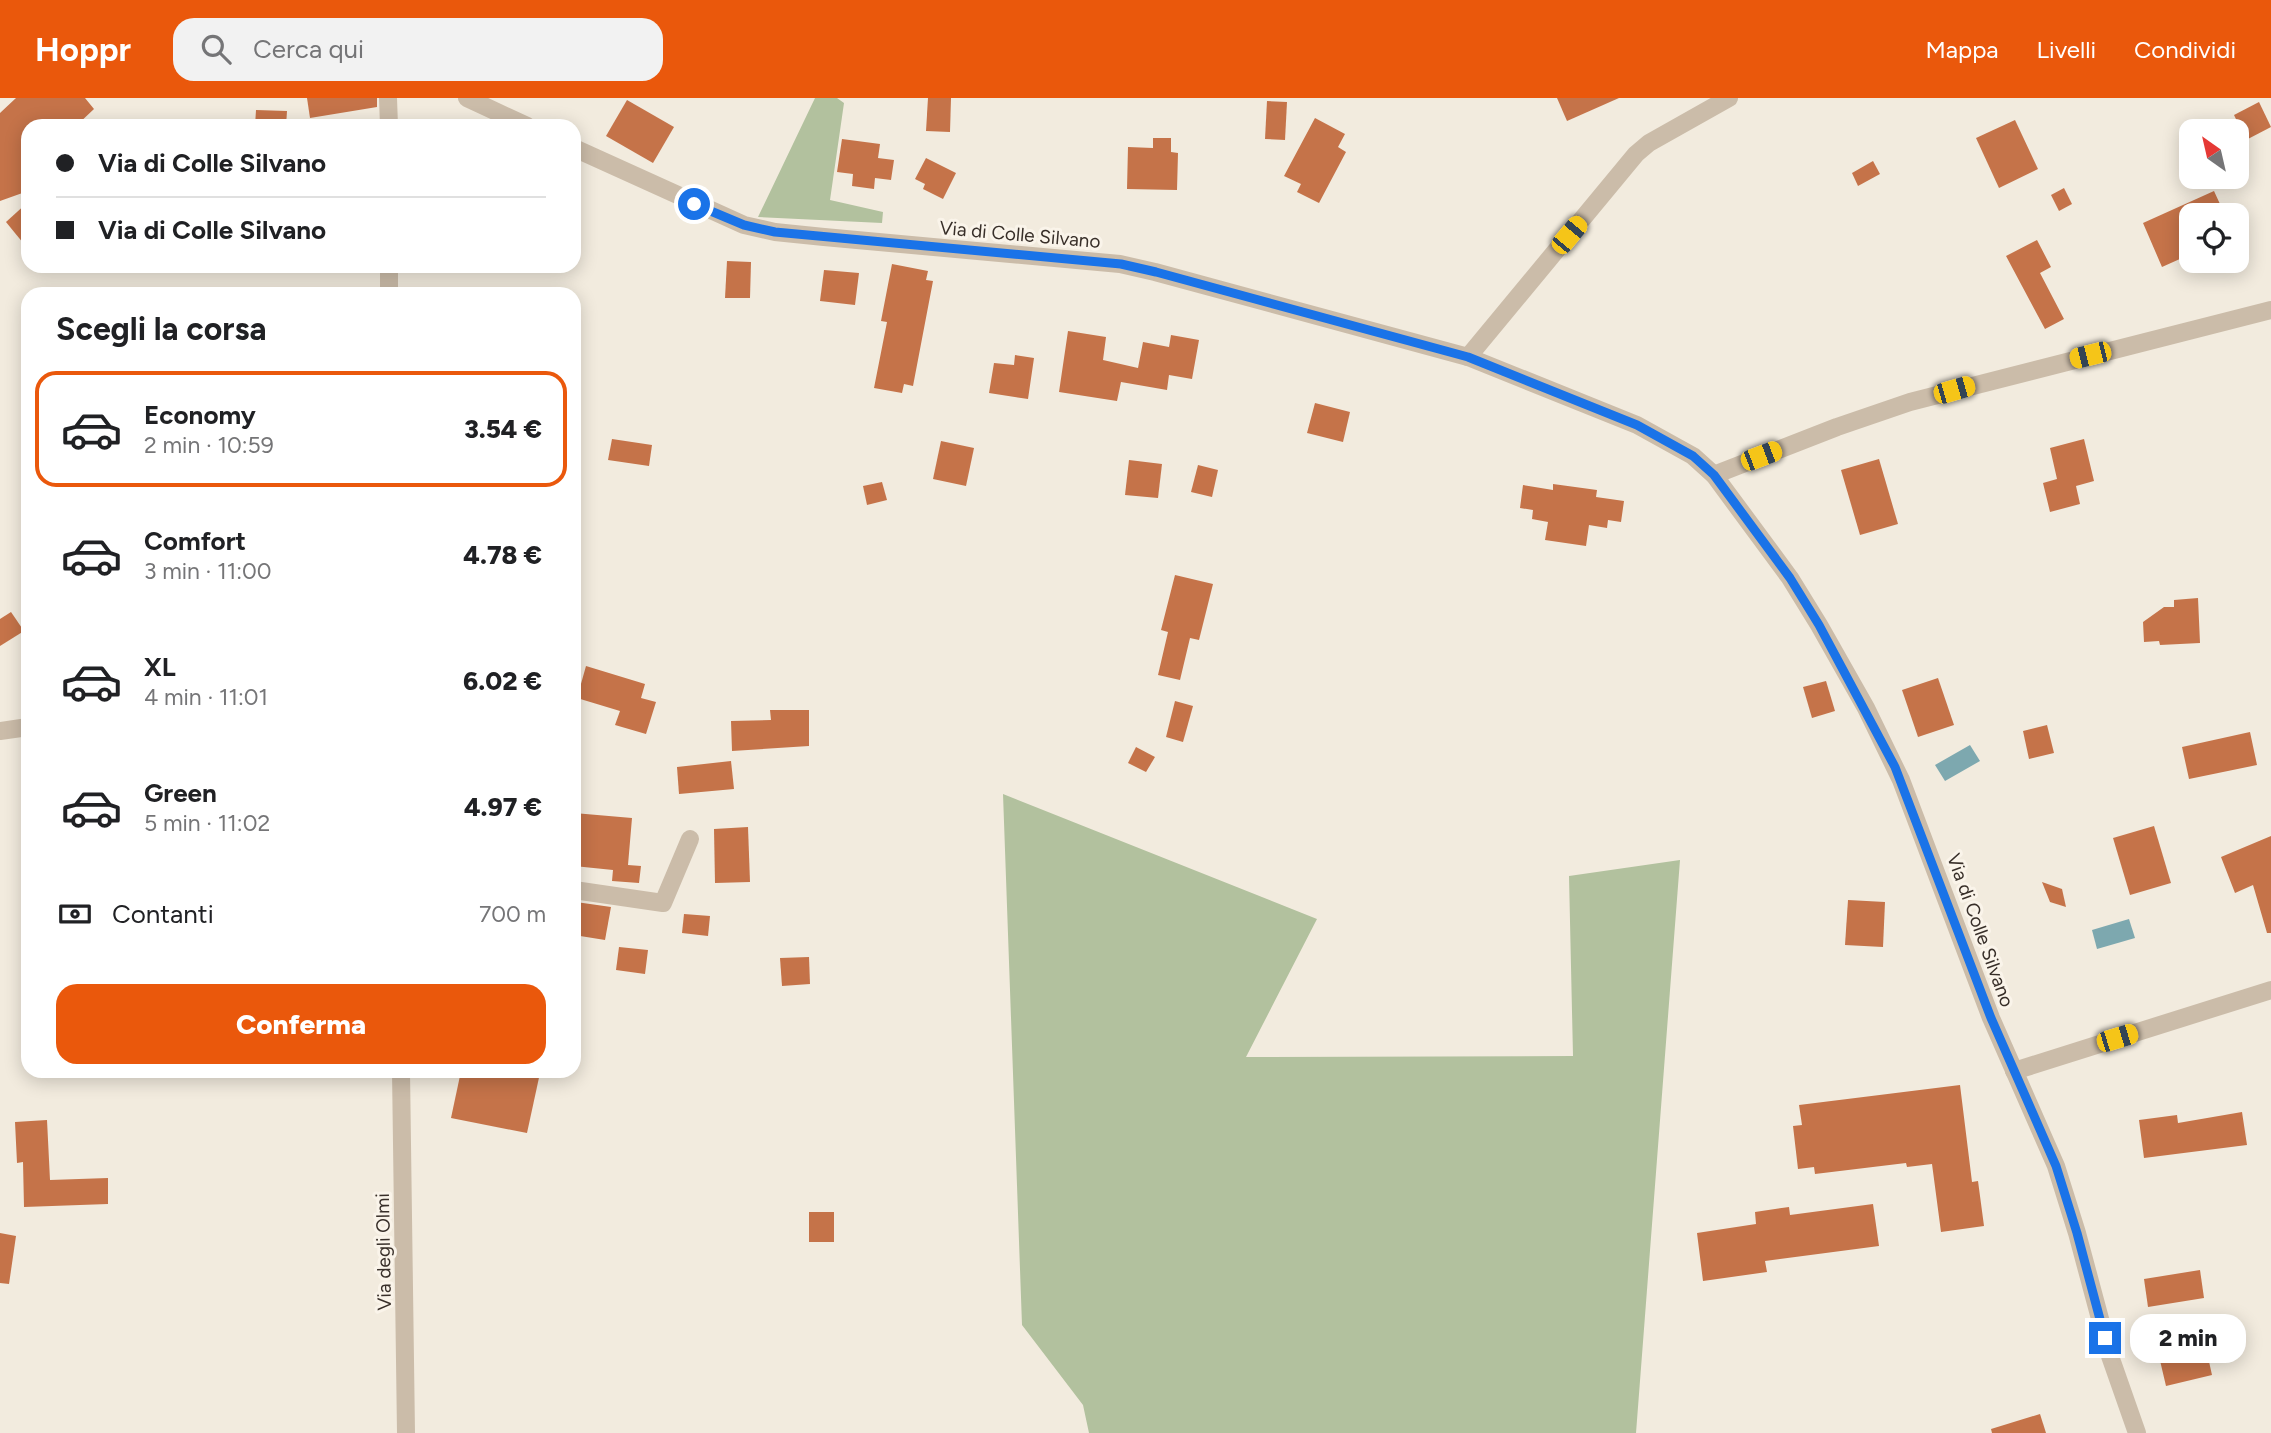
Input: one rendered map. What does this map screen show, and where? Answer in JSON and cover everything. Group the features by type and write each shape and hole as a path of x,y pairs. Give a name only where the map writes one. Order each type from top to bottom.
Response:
{"street":[{"path":"388,98 388,119"},
{"path":"467,98 512,119"},
{"path":"1468,357 1636,154 1649,143 1729,98"},
{"name":"Via di Colle Silvano","path":"581,151 718,215 754,227 824,237 1121,264 1468,357 1637,425 1693,456 1714,475 1790,578 1832,647 1882,739 1929,849 1979,985 2063,1186 2110,1356 2137,1433"},
{"path":"1714,475 1910,402 2271,310"},
{"path":"0,732 21,728"},
{"path":"581,891 663,903 690,839"},
{"path":"2014,1071 2271,990"},
{"name":"Via degli Olmi","path":"401,1078 407,1433"}],"green space":[{"path":"815,98 837,98 844,103 830,200 883,212 882,223 758,217"},
{"path":"1003,794 1317,919 1246,1057 1573,1056 1569,876 1680,860 1636,1433 1089,1433 1083,1405 1022,1325"}],"water":[{"path":"1970,745 1980,761 1945,781 1935,765"},
{"path":"2129,919 2135,938 2097,949 2092,930"}],"building":[{"path":"16,98 85,98 94,109 83,119 21,119 21,194 0,201 0,113"},
{"path":"307,98 377,98 377,107 310,118"},
{"path":"928,98 951,98 950,132 926,131"},
{"path":"1557,98 1619,98 1567,121"},
{"path":"627,100 674,127 653,163 606,136"},
{"path":"1267,101 1287,102 1285,140 1265,139"},
{"path":"2259,102 2271,127 2249,138 2249,119 2236,119 2234,115"},
{"path":"256,110 287,111 286,119 255,119"},
{"path":"1315,118 1345,134 1338,147 1346,152 1319,203 1297,192 1301,184 1284,176"},
{"path":"2015,120 2038,169 1999,188 1976,138"},
{"path":"1153,138 1171,138 1171,152 1178,153 1177,190 1127,189 1128,147 1153,148"},
{"path":"842,139 880,144 878,158 894,160 891,180 875,178 874,189 852,186 853,174 837,172"},
{"path":"926,158 956,173 943,199 923,189 925,184 915,179"},
{"path":"1873,161 1880,174 1858,186 1852,173"},
{"path":"2064,188 2072,204 2059,211 2051,195"},
{"path":"2214,191 2220,203 2187,203"},
{"path":"2179,207 2179,259 2162,267 2143,223"},
{"path":"21,208 21,240 6,222"},
{"path":"2037,240 2051,267 2040,273 2064,319 2045,329 2006,256"},
{"path":"727,261 751,262 750,298 725,298"},
{"path":"892,264 928,271 926,280 933,281 913,386 904,384 902,393 874,388 887,322 881,321"},
{"path":"824,270 859,273 855,305 820,301"},
{"path":"1068,331 1106,337 1103,360 1138,368 1143,342 1169,347 1171,335 1199,340 1192,379 1169,375 1167,390 1121,382 1117,401 1059,392"},
{"path":"1015,355 1034,358 1028,399 989,393 994,363 1014,365"},
{"path":"1315,403 1350,412 1343,442 1307,433"},
{"path":"612,439 652,445 649,466 608,460"},
{"path":"2084,439 2094,481 2076,486 2080,504 2050,512 2043,483 2057,479 2050,448"},
{"path":"941,441 974,448 966,486 933,479"},
{"path":"1879,459 1898,524 1860,535 1841,470"},
{"path":"1129,460 1162,464 1158,498 1125,495"},
{"path":"1198,465 1218,470 1212,497 1191,492"},
{"path":"882,482 887,500 867,505 863,486"},
{"path":"1553,484 1597,490 1596,497 1624,501 1621,522 1608,520 1607,528 1589,525 1586,546 1545,540 1548,522 1532,519 1533,510 1520,508 1523,485 1553,490"},
{"path":"1175,575 1213,584 1199,640 1190,638 1180,680 1158,675 1168,632 1161,630"},
{"path":"2198,598 2200,643 2160,645 2159,641 2144,642 2143,622 2164,607 2174,607 2174,600"},
{"path":"11,612 21,627 21,633 0,646 0,619"},
{"path":"586,666 645,684 641,698 656,702 646,734 615,725 620,711 581,699 581,684"},
{"path":"1938,678 1954,725 1918,737 1902,690"},
{"path":"1826,681 1835,711 1812,718 1803,687"},
{"path":"1175,701 1193,706 1183,742 1166,737"},
{"path":"770,710 809,710 809,746 732,751 731,721 771,720"},
{"path":"2047,725 2054,753 2029,759 2023,731"},
{"path":"2250,732 2257,765 2189,779 2182,747"},
{"path":"1136,747 1155,757 1146,772 1128,763"},
{"path":"731,761 734,789 679,794 677,767"},
{"path":"581,814 632,818 628,865 641,866 639,883 612,881 613,870 581,867"},
{"path":"2154,826 2171,883 2130,895 2113,838"},
{"path":"748,827 750,882 715,883 714,829"},
{"path":"2271,836 2271,933 2267,933 2253,885 2235,893 2221,857"},
{"path":"2042,882 2062,889 2066,907 2050,902"},
{"path":"1848,900 1885,902 1883,947 1845,945"},
{"path":"581,903 611,907 605,940 581,936"},
{"path":"684,914 710,916 708,936 682,933"},
{"path":"619,947 648,950 645,974 616,970"},
{"path":"809,957 810,984 782,986 780,958"},
{"path":"460,1078 539,1078 527,1133 451,1118"},
{"path":"1960,1085 1972,1182 1978,1181 1984,1226 1941,1232 1932,1164 1907,1167 1906,1163 1815,1174 1814,1167 1798,1169 1793,1126 1802,1125 1799,1105"},
{"path":"2242,1112 2247,1145 2144,1158 2139,1120 2177,1115 2178,1123"},
{"path":"47,1120 50,1180 108,1178 108,1204 24,1207 23,1162 17,1163 15,1122"},
{"path":"1873,1204 1879,1246 1765,1261 1767,1272 1703,1281 1697,1233 1756,1224 1755,1212 1789,1207 1790,1215"},
{"path":"809,1212 834,1212 834,1242 809,1242"},
{"path":"0,1233 16,1236 9,1284 0,1283"},
{"path":"2200,1270 2204,1298 2148,1307 2144,1279"},
{"path":"2191,1344 2195,1360 2208,1357 2212,1375 2166,1386 2158,1352"},
{"path":"2040,1414 2046,1433 1992,1433 1991,1429"}],"route":[{"path":"694,204 744,225 775,232 1121,264 1156,272 1468,357 1624,419 1700,461 1714,475 1790,578 1850,679 1895,767 1929,849 1991,1018 2056,1166 2105,1338"}]}
